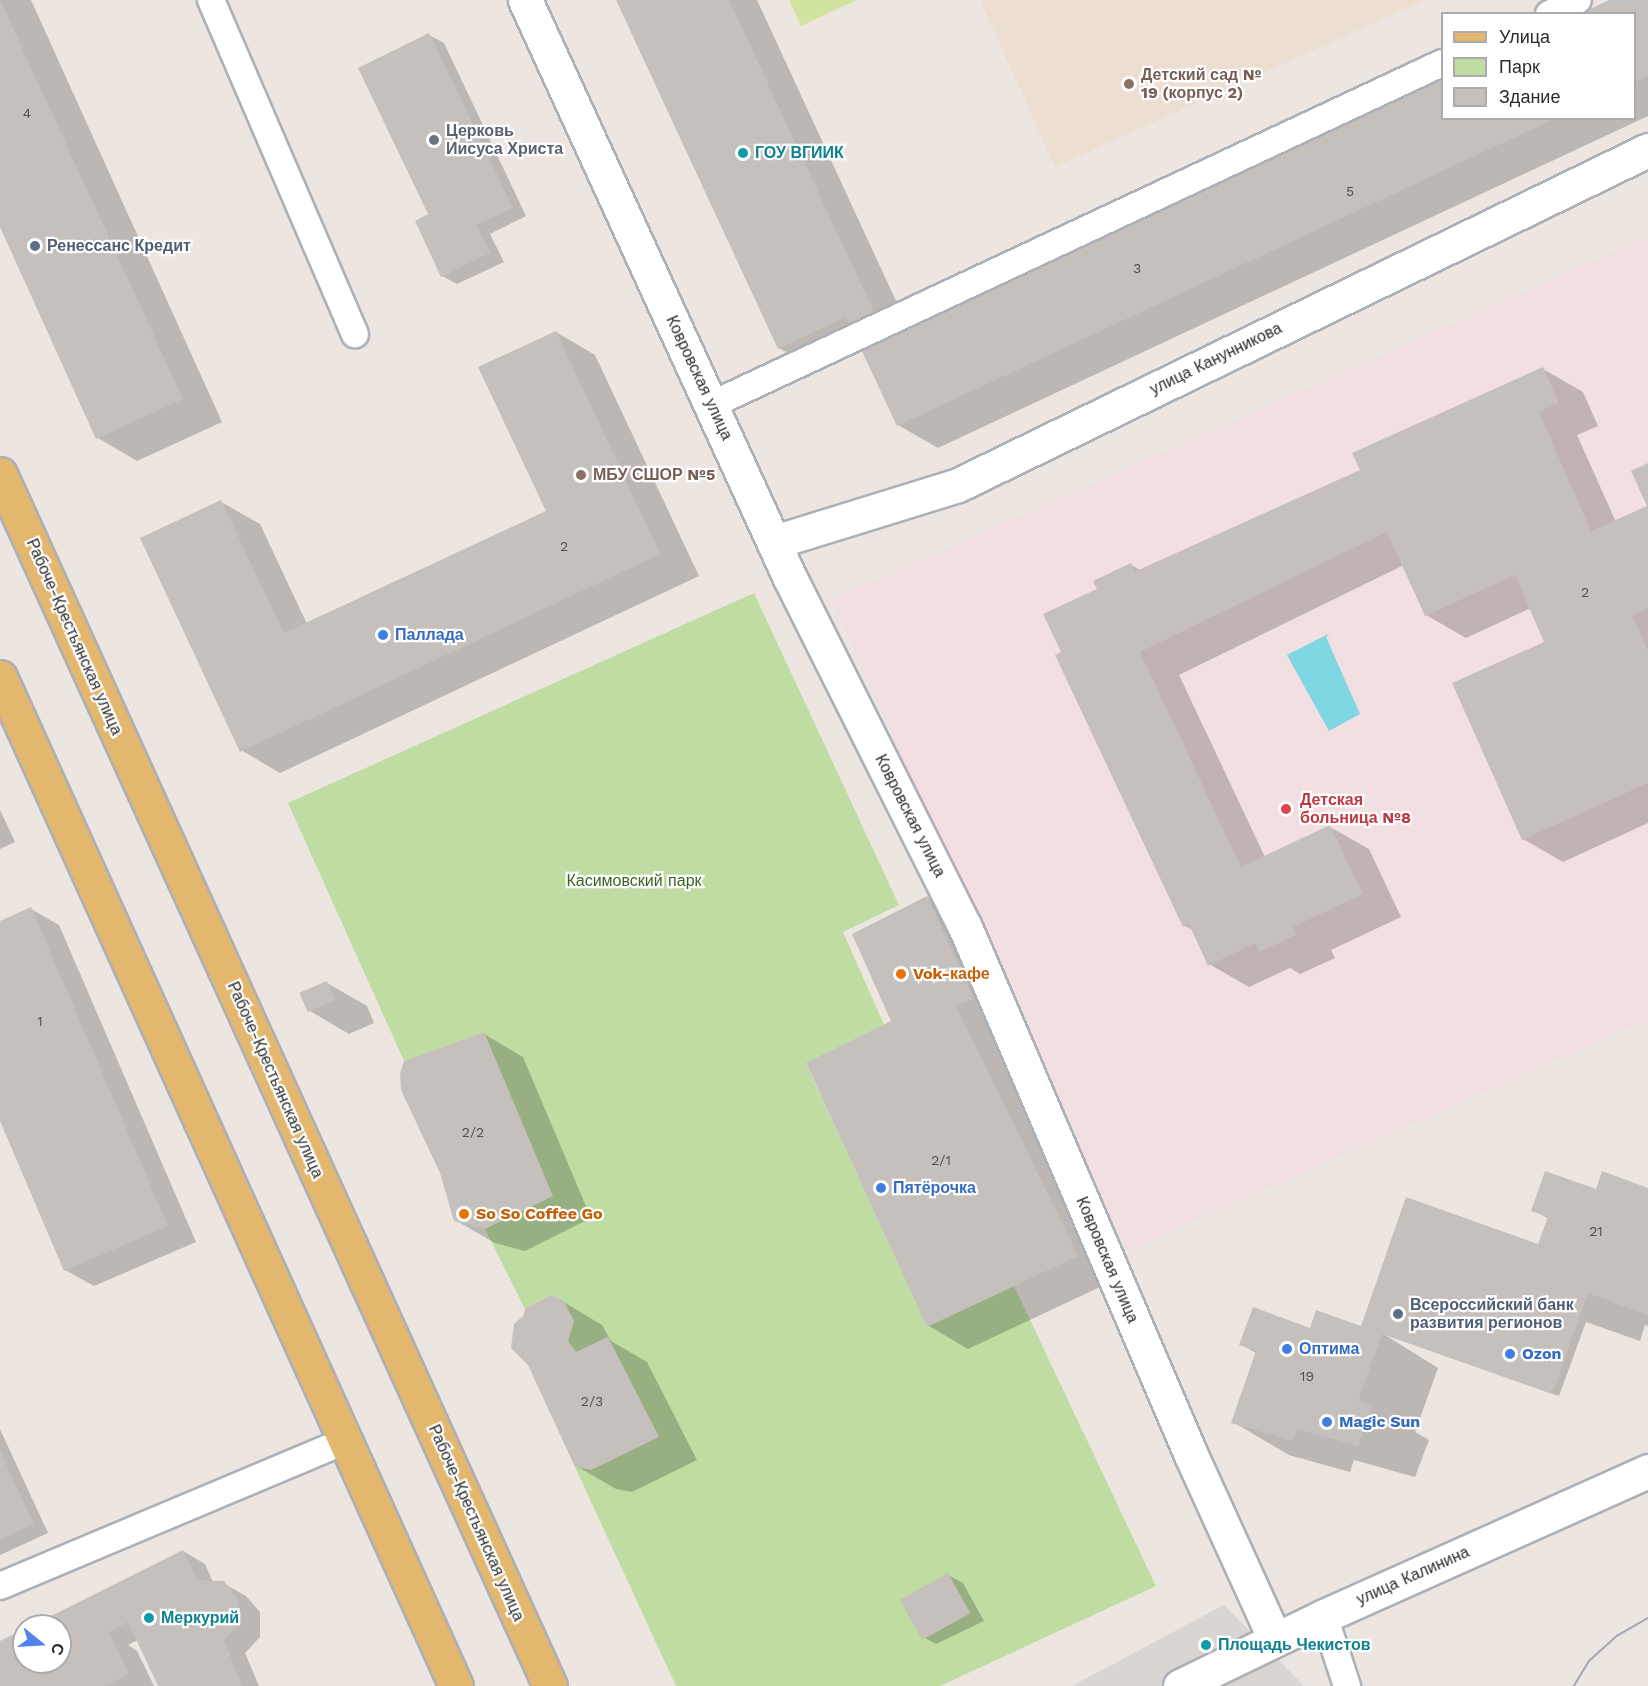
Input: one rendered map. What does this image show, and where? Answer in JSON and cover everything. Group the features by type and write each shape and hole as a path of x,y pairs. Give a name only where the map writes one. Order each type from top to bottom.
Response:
{"main road":[{"name":"Рабоче-Крестьянская улица","path":"0,474 550,1686"},
{"path":"0,677 456,1686"}],"street":[{"name":"Ковровская улица","path":"525,0 774,542 965,927 1191,1455 1275,1639"},
{"name":"улица Канунникова","path":"774,542 958,485 1648,150"},
{"name":"улица Калинина","path":"1180,1686 1324,1616 1648,1471"}],"lane":[{"path":"211,0 355,334"},
{"path":"1553,12 1578,0"},
{"path":"711,405 1441,64"},
{"path":"0,1586 345,1442"},
{"path":"1324,1616 1347,1686"}],"shaded area":[{"name":"Детский сад № 19 (корпус 2)","path":"980,0 1425,0 1055,167"},
{"name":"Детская больница №8","path":"1648,237 1648,1019 1121,1253 832,600"},
{"name":"Площадь Чекистов","path":"1224,1605 1304,1686 1072,1686"}],"green space":[{"path":"789,0 857,0 801,26"},
{"name":"Касимовский парк","path":"754,593 899,905 843,932 889,1036 806,1064 927,1326 1014,1286 1156,1586 940,1686 676,1686 575,1467 608,1337 576,1352 568,1341 574,1321 563,1300 550,1295 525,1309 485,1229 484,1032 404,1061 288,803"}],"water":[{"path":"1330,633 1326,637 1360,714 1329,731 1287,655"}],"building":[{"path":"0,0 183,399 96,439 0,227"},
{"path":"616,0 729,0 886,338 1441,78 1441,120 1552,120 897,426 846,317 778,349"},
{"path":"1609,0 1648,0 1648,76 1636,81 1636,12 1584,12"},
{"path":"429,33 513,208 476,225 490,253 441,277 415,221 428,214 358,68"},
{"path":"556,331 660,554 240,752 140,538 221,500 284,633 546,511 478,367"},
{"path":"1543,367 1559,403 1539,412 1591,531 1647,506 1631,471 1648,463 1648,608 1632,615 1648,651 1648,783 1522,840 1452,683 1544,642 1515,575 1425,616 1387,532 1140,652 1241,867 1330,825 1363,894 1293,927 1296,935 1259,952 1255,943 1208,966 1189,924 1183,927 1055,655 1061,652 1043,614 1097,589 1093,581 1131,563 1134,572 1360,470 1352,453"},
{"path":"927,896 974,999 956,1006 1078,1256 927,1327 806,1063 891,1021 852,934"},
{"path":"31,907 168,1226 64,1271 0,1121 0,921"},
{"path":"327,981 335,1000 308,1012 299,993"},
{"path":"484,1032 553,1196 485,1229 454,1221 440,1173 401,1090 400,1073 404,1061"},
{"path":"1545,1171 1596,1189 1602,1171 1648,1188 1648,1315 1588,1293 1552,1394 1382,1334 1358,1401 1372,1406 1358,1446 1297,1429 1293,1441 1231,1423 1256,1351 1239,1345 1253,1307 1310,1328 1316,1310 1361,1326 1406,1197 1538,1244 1548,1217 1531,1211"},
{"path":"550,1295 563,1300 574,1321 568,1341 576,1352 608,1337 659,1437 591,1470 575,1467 528,1365 511,1348 514,1324 523,1316 525,1309"},
{"path":"0,1451 34,1524 0,1540"},
{"name":"Меркурий","path":"183,1550 197,1580 224,1581 238,1599 238,1624 224,1640 242,1686 158,1686 128,1622 109,1632 129,1674 105,1686 0,1686 0,1641 12,1635 12,1674 72,1674 72,1614 55,1614"},
{"path":"948,1573 970,1613 922,1640 900,1600"}],"tram line":[{"path":"1574,1686 1589,1661 1617,1636 1648,1618"}],"place":[{"name":"Детский сад № 19 (корпус 2)","path":"1129,84"},
{"name":"Церковь Иисуса Христа","path":"434,140"},
{"name":"ГОУ ВГИИК","path":"743,153"},
{"name":"Ренессанс Кредит","path":"35,246"},
{"name":"МБУ СШОР №5","path":"581,475"},
{"name":"Паллада","path":"383,635"},
{"name":"Детская больница №8","path":"1286,809"},
{"name":"Vok-кафе","path":"901,974"},
{"name":"Пятёрочка","path":"881,1188"},
{"name":"So So Coffee Go","path":"464,1214"},
{"name":"Всероссийский банк развития регионов","path":"1398,1314"},
{"name":"Оптима","path":"1287,1349"},
{"name":"Ozon","path":"1510,1354"},
{"name":"Magic Sun","path":"1327,1422"},
{"name":"Меркурий","path":"149,1618"},
{"name":"Площадь Чекистов","path":"1206,1645"}]}
